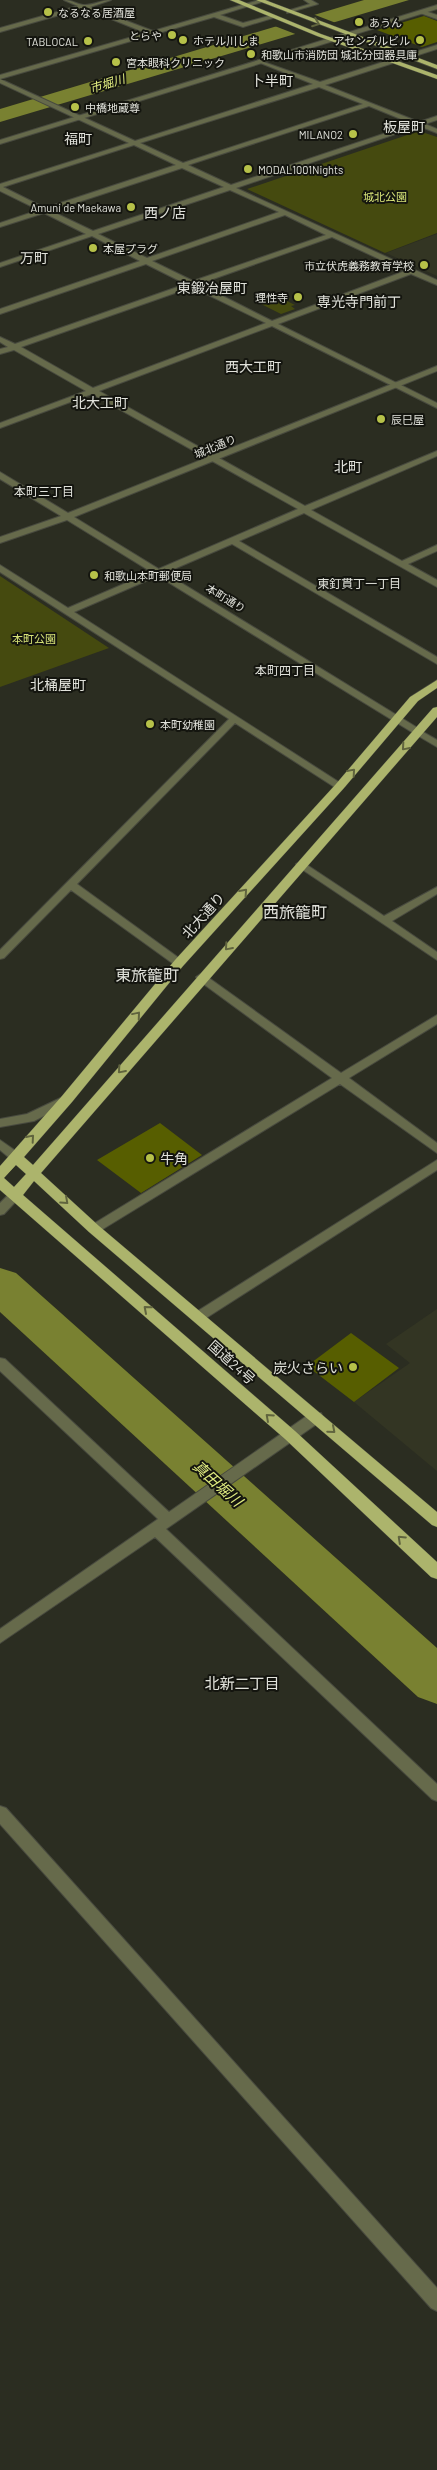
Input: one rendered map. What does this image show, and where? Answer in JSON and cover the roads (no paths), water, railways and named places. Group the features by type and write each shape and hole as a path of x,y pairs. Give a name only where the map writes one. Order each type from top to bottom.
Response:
{"highway":[{"path":"233,0 331,39 437,77"},
{"path":"262,0 334,30 437,67"},
{"name":"北大通り","path":"0,1176 180,964 340,786 414,699 437,683"},
{"path":"15,1195 202,977 437,710"},
{"name":"国道24号","path":"16,1156 94,1229 437,1521"},
{"name":"国道24号","path":"0,1182 290,1435 437,1572"}],"street":[{"path":"67,0 153,33"},
{"path":"0,30 108,0"},
{"path":"0,77 262,0"},
{"path":"289,12 314,4 307,0"},
{"path":"0,142 437,7"},
{"path":"422,12 437,17"},
{"path":"215,15 243,25 273,17"},
{"path":"0,186 437,47"},
{"path":"260,61 437,131"},
{"path":"0,81 179,166 437,283"},
{"path":"0,224 369,104"},
{"path":"0,265 437,118"},
{"path":"0,186 92,234 437,406"},
{"path":"0,312 284,213"},
{"path":"0,352 332,235"},
{"path":"0,426 412,271"},
{"path":"0,339 437,584"},
{"name":"城北通り","path":"0,540 66,517 214,459 437,368"},
{"path":"68,611 437,453"},
{"name":"本町通り","path":"0,475 437,744"},
{"path":"232,540 437,661"},
{"path":"402,564 437,548"},
{"path":"0,568 340,786"},
{"path":"0,956 234,719"},
{"path":"301,864 437,957"},
{"path":"70,885 180,964"},
{"path":"384,921 437,890"},
{"path":"202,977 437,1150"},
{"path":"94,1229 437,1020"},
{"path":"0,1122 30,1118 67,1099"},
{"path":"0,1144 16,1156"},
{"path":"198,1317 437,1164"},
{"path":"0,1211 15,1195"},
{"path":"0,1363 437,1794"},
{"path":"0,1637 316,1417"},
{"path":"0,1813 437,2302"}],"water":[{"name":"市堀川","path":"364,0 409,0 0,122 0,109"}],"waterway":[{"name":"真田堀川","path":"0,1285 437,1681"}],"place":[{"name":"なるなる居酒屋","path":"48,12"},
{"name":"あうん","path":"359,22"},
{"name":"とらや","path":"172,35"},
{"name":"ホテル川しま","path":"183,40"},
{"name":"アセンブルビル","path":"420,40"},
{"name":"TABLOCAL","path":"88,41"},
{"name":"和歌山市消防団 城北分団器具庫","path":"251,54"},
{"name":"宮本眼科クリニック","path":"116,62"},
{"name":"中橋地蔵尊","path":"75,107"},
{"name":"MILANO2","path":"353,134"},
{"name":"MODAL1001Nights","path":"248,169"},
{"name":"Amuni de Maekawa","path":"131,207"},
{"name":"本屋プラグ","path":"93,248"},
{"name":"市立伏虎義務教育学校","path":"424,265"},
{"name":"理性寺","path":"298,297"},
{"name":"辰巳屋","path":"381,419"},
{"name":"和歌山本町郵便局","path":"94,575"},
{"name":"本町幼稚園","path":"150,724"},
{"name":"牛角","path":"150,1158"},
{"name":"炭火さらい","path":"353,1367"}],"district":[{"name":"卜半町","path":"272,80"},
{"name":"板屋町","path":"404,126"},
{"name":"福町","path":"78,138"},
{"name":"西ノ店","path":"165,212"},
{"name":"万町","path":"34,257"},
{"name":"東鍛冶屋町","path":"212,287"},
{"name":"専光寺門前丁","path":"359,301"},
{"name":"西大工町","path":"253,366"},
{"name":"北大工町","path":"100,402"},
{"name":"北町","path":"348,466"},
{"name":"本町三丁目","path":"44,491"},
{"name":"東釘貫丁一丁目","path":"359,583"},
{"name":"本町四丁目","path":"285,670"},
{"name":"北桶屋町","path":"58,684"},
{"name":"西旅籠町","path":"295,911"},
{"name":"東旅籠町","path":"147,974"},
{"name":"北新二丁目","path":"242,1683"}],"park label":[{"name":"城北公園","path":"385,196"},
{"name":"本町公園","path":"34,638"}]}
